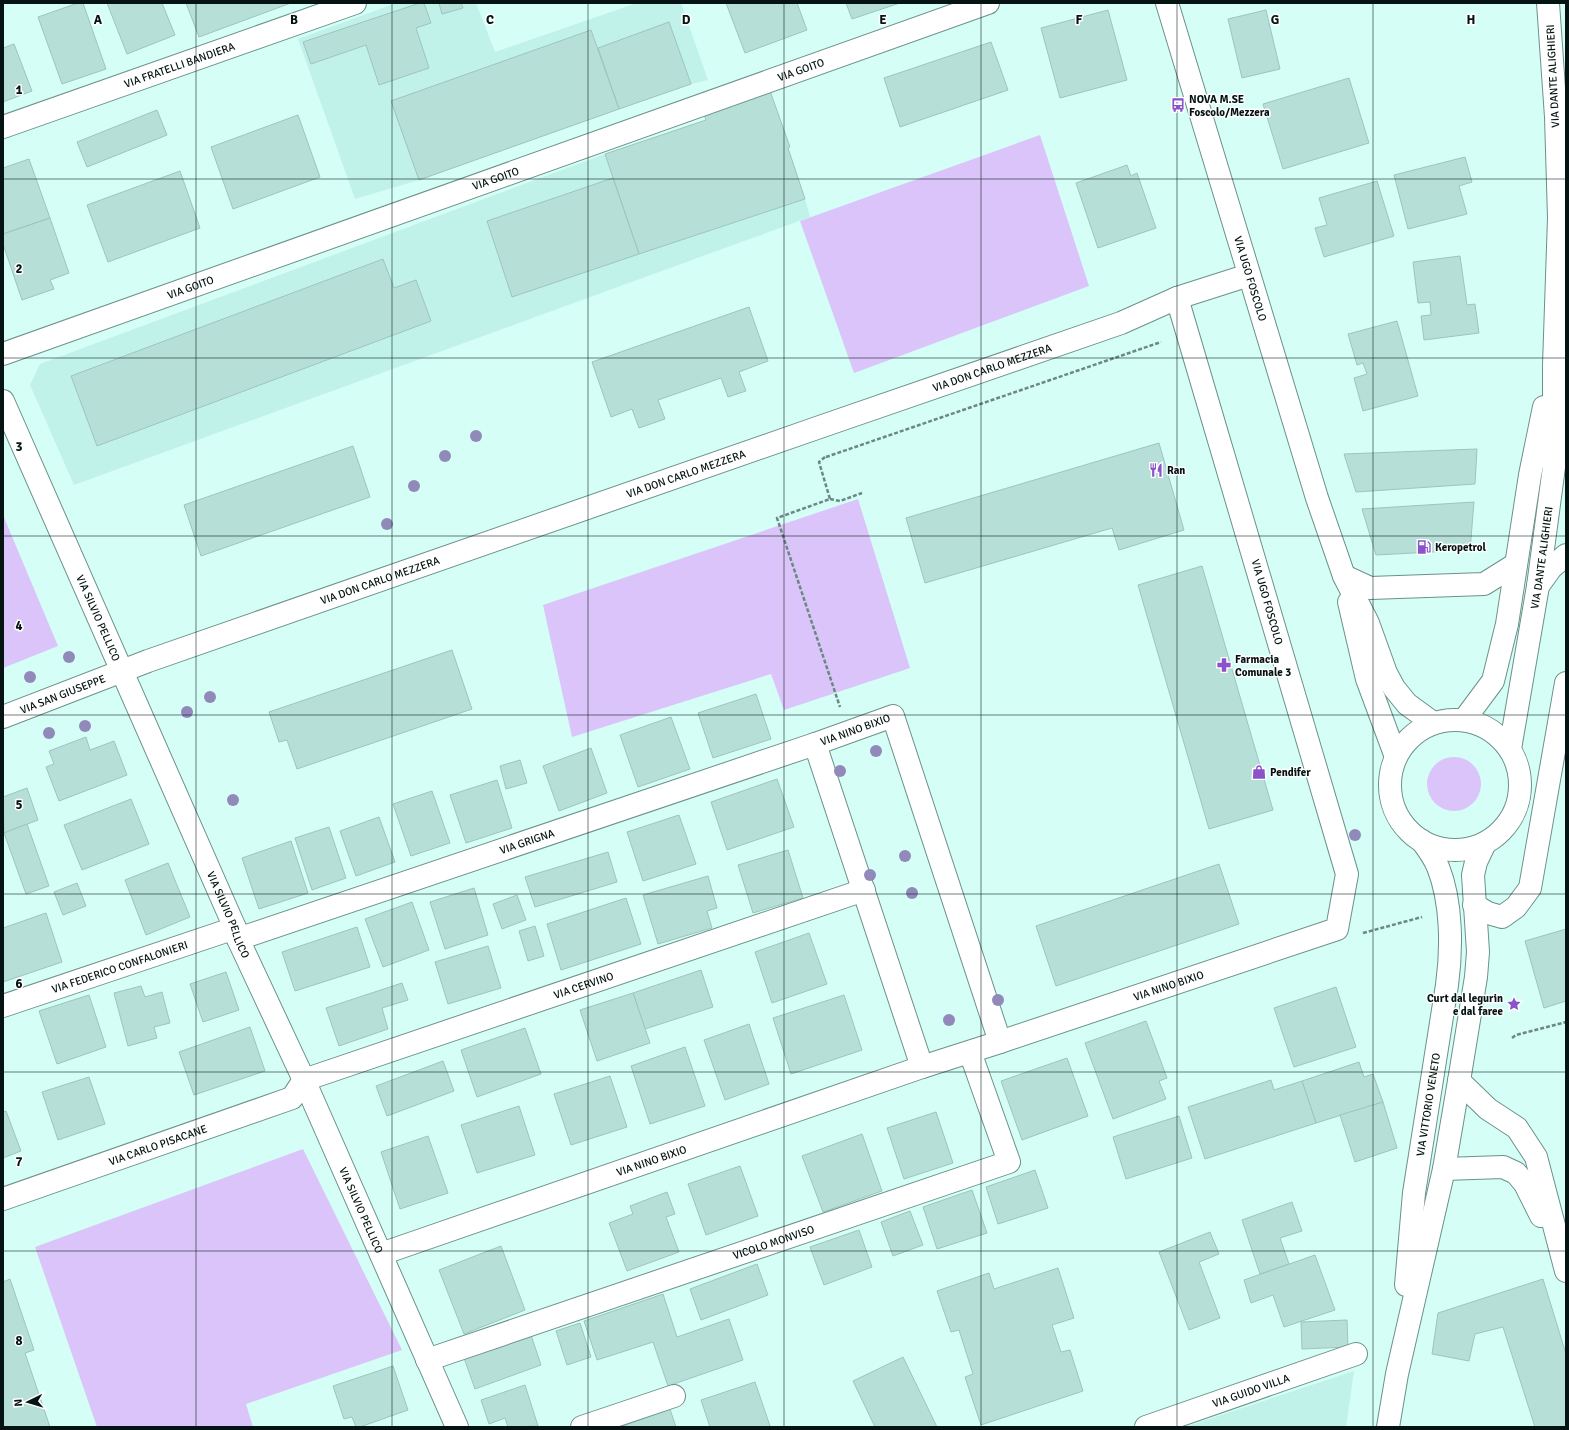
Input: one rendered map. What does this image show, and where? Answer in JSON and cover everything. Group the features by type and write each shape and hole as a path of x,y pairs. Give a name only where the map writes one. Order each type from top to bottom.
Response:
{"street":[{"name":"VIA FRATELLI BANDIERA","path":"3,127 355,3"},
{"name":"VIA GOITO","path":"3,354 988,3"},
{"name":"VIA UGO FOSCOLO","path":"1167,3 1317,498 1344,576 1368,623 1386,673 1394,688 1407,704 1433,723"},
{"name":"VIA DANTE ALIGHIERI","path":"1510,749 1538,586 1554,467 1554,365 1559,218 1556,117 1548,3"},
{"name":"VIA DON CARLO MEZZERA","path":"122,672 814,429 1121,324 1177,298 1249,275"},
{"name":"VIA UGO FOSCOLO","path":"1177,298 1347,874 1337,930"},
{"name":"VIA DANTE ALIGHIERI","path":"1464,720 1493,680 1507,624 1530,475 1554,365"},
{"name":"VIA SILVIO PELLICO","path":"3,401 237,933 304,1080 457,1427"},
{"path":"1538,586 1551,568 1566,555"},
{"path":"1344,576 1370,588 1484,584 1516,564"},
{"name":"VIA UGO FOSCOLO","path":"1344,576 1367,679 1396,757"},
{"name":"VIA SAN GIUSEPPE","path":"3,717 122,672"},
{"path":"1474,905 1488,913 1502,916 1516,907 1530,888 1566,683"},
{"name":"VIA NINO BIXIO","path":"922,1067 815,744 893,716 1000,1042"},
{"path":"1449,720 1464,720 1482,725 1498,735 1510,749 1518,769 1520,791 1515,812 1502,830 1484,843 1464,850 1442,849 1422,841 1407,829 1396,813 1391,795 1391,775 1396,757 1406,741 1419,730 1433,723 1449,720"},
{"name":"VIA GRIGNA","path":"237,933 815,744"},
{"name":"VIA VITTORIO VENETO","path":"1398,1374 1414,1193 1447,985 1450,954 1447,907 1442,878 1432,855 1422,841"},
{"name":"VIA VITTORIO VENETO","path":"1388,1427 1398,1374 1444,1169 1459,1081 1477,965 1478,939 1474,905 1473,875 1476,862 1484,843"},
{"name":"VIA CERVINO","path":"304,1080 864,890"},
{"name":"VIA NINO BIXIO","path":"381,1254 922,1067 1337,930"},
{"name":"VIA FEDERICO CONFALONIERI","path":"3,1006 237,933"},
{"name":"VICOLO MONVISO","path":"427,1360 1009,1162 970,1052"},
{"name":"VIA CARLO PISACANE","path":"3,1199 292,1098 304,1080"},
{"path":"1459,1081 1488,1108 1517,1128 1536,1157 1564,1264"},
{"path":"1444,1169 1503,1167 1516,1173 1525,1184 1564,1264"},
{"name":"VIA GUIDO VILLA","path":"1146,1427 1356,1354"},
{"path":"582,1427 674,1396"}],"path":[{"path":"830,498 819,462 826,457 1166,340"},
{"path":"814,429 826,457"},
{"path":"848,732 777,518 830,498 840,501 862,493"},
{"path":"1337,930 1364,933 1428,915"},
{"path":"1512,1038 1516,1035 1566,1022"}],"shaded area":[{"path":"396,3 476,3 495,52 637,3 681,3 708,80 691,84 419,180 355,199 298,39"},
{"path":"1040,135 1089,286 854,373 800,221"},
{"path":"605,154 805,199 810,217 74,485 30,385 40,364"},
{"path":"858,499 910,668 784,710 771,674 572,737 543,605"},
{"path":"3,515 58,646 3,668"},
{"path":"1449,757 1459,757 1473,765 1479,774 1481,784 1479,794 1473,803 1459,811 1449,811 1439,806 1432,799 1427,789 1427,779 1432,769 1439,762"},
{"path":"303,1149 402,1350 246,1404 253,1427 97,1427 35,1247"},
{"path":"1354,1371 1346,1427 1185,1427"}],"building":[{"path":"78,3 83,3 106,69 62,84 38,17"},
{"path":"107,3 162,3 175,35 127,54"},
{"path":"186,3 291,3 199,37"},
{"path":"420,3 424,3 431,23 416,28 429,68 379,85 366,45 311,64 303,42"},
{"path":"439,3 461,3 463,8 442,14"},
{"path":"726,3 797,3 807,30 745,53"},
{"path":"846,3 900,3 852,19"},
{"path":"1108,10 1127,80 1060,98 1041,28"},
{"path":"1266,10 1280,69 1242,78 1228,19"},
{"path":"669,22 691,84 619,109 598,48"},
{"path":"591,30 619,109 419,180 391,101"},
{"path":"991,42 1008,90 900,127 884,78"},
{"path":"14,44 32,91 3,102 3,48"},
{"path":"1349,78 1369,143 1283,169 1263,104"},
{"path":"769,88 790,147 788,148 805,199 639,254 605,154 706,120 703,112"},
{"path":"157,110 167,135 87,167 77,142"},
{"path":"298,115 320,177 233,209 211,147"},
{"path":"1465,157 1472,182 1459,186 1467,214 1408,229 1394,175"},
{"path":"29,159 50,218 3,234 3,168"},
{"path":"1127,165 1131,176 1137,173 1156,228 1098,248 1076,183"},
{"path":"180,171 200,228 108,262 87,205"},
{"path":"613,178 639,254 512,297 487,221"},
{"path":"1377,181 1394,236 1324,257 1315,228 1327,225 1319,198"},
{"path":"50,218 69,273 50,280 54,289 22,300 3,244 3,234"},
{"path":"1460,256 1467,305 1475,304 1479,333 1424,340 1421,316 1431,315 1430,302 1418,303 1413,262"},
{"path":"383,259 394,288 416,280 431,321 97,446 71,376"},
{"path":"749,307 768,361 739,372 746,391 728,397 721,378 658,400 665,419 639,428 632,409 611,417 592,362"},
{"path":"1397,321 1418,396 1363,411 1354,378 1367,374 1363,363 1357,365 1348,334"},
{"path":"1159,443 1184,530 1119,550 1112,528 925,583 906,518"},
{"path":"353,446 370,497 201,556 184,505"},
{"path":"1477,449 1475,484 1356,492 1344,454"},
{"path":"1474,502 1470,550 1376,555 1362,509"},
{"path":"1202,566 1273,810 1209,829 1138,585"},
{"path":"452,650 472,709 297,769 287,740 279,742 269,712"},
{"path":"756,694 771,739 713,758 698,713"},
{"path":"671,717 690,769 638,787 620,735"},
{"path":"86,737 90,750 114,741 127,775 59,801 46,767 54,764 49,751"},
{"path":"591,748 607,793 559,811 543,766"},
{"path":"520,760 527,783 506,789 500,766"},
{"path":"777,779 794,827 727,850 711,802"},
{"path":"497,780 512,828 466,843 450,795"},
{"path":"27,788 38,820 4,833 3,797"},
{"path":"432,791 450,843 411,856 393,804"},
{"path":"131,799 149,844 82,870 64,825"},
{"path":"679,815 696,864 643,881 627,832"},
{"path":"379,817 395,862 356,876 340,831"},
{"path":"27,824 49,886 26,894 4,833"},
{"path":"329,827 346,878 312,890 295,838"},
{"path":"291,841 308,893 259,909 242,858"},
{"path":"788,850 803,898 753,913 738,865"},
{"path":"608,852 617,882 535,907 525,877"},
{"path":"168,863 190,917 146,935 125,880"},
{"path":"1219,864 1239,924 1056,986 1036,926"},
{"path":"708,876 717,908 707,911 712,928 658,944 643,895"},
{"path":"77,883 86,906 63,915 54,892"},
{"path":"474,888 488,935 445,949 430,902"},
{"path":"517,895 526,920 502,929 493,904"},
{"path":"626,898 641,944 561,970 547,924"},
{"path":"412,902 429,950 383,967 365,919"},
{"path":"46,913 62,962 3,982 3,928"},
{"path":"535,926 544,956 528,961 519,931"},
{"path":"357,927 370,967 295,991 282,952"},
{"path":"1566,929 1566,1001 1544,1008 1525,941"},
{"path":"809,933 827,984 772,1003 755,952"},
{"path":"488,946 501,988 448,1004 435,962"},
{"path":"701,970 713,1007 645,1029 633,993"},
{"path":"226,972 239,1010 203,1022 190,984"},
{"path":"402,983 408,1000 382,1008 388,1029 339,1046 326,1008"},
{"path":"141,986 145,997 162,992 170,1023 154,1027 157,1038 128,1046 114,993"},
{"path":"1336,987 1356,1047 1294,1067 1274,1008"},
{"path":"633,993 650,1043 597,1061 580,1010"},
{"path":"89,995 106,1047 57,1064 39,1011"},
{"path":"844,995 862,1050 791,1074 773,1018"},
{"path":"1146,1021 1167,1078 1159,1081 1166,1099 1113,1119 1085,1043"},
{"path":"749,1024 769,1084 725,1100 704,1040"},
{"path":"250,1027 265,1071 194,1095 179,1052"},
{"path":"525,1028 541,1074 477,1097 461,1050"},
{"path":"685,1047 705,1106 650,1124 631,1066"},
{"path":"1067,1058 1088,1116 1022,1140 1001,1081"},
{"path":"443,1061 454,1091 387,1116 376,1086"},
{"path":"1359,1062 1364,1077 1373,1074 1383,1102 1316,1123 1302,1081"},
{"path":"610,1076 627,1127 571,1145 554,1094"},
{"path":"89,1077 105,1124 58,1140 42,1092"},
{"path":"1271,1080 1274,1090 1302,1081 1316,1123 1205,1159 1188,1107"},
{"path":"1383,1102 1397,1148 1355,1162 1340,1115"},
{"path":"519,1106 535,1155 477,1173 461,1125"},
{"path":"6,1111 21,1151 3,1158 3,1112"},
{"path":"936,1112 953,1163 904,1179 887,1128"},
{"path":"1179,1116 1192,1158 1126,1179 1113,1137"},
{"path":"862,1134 882,1191 823,1212 802,1156"},
{"path":"428,1136 448,1193 400,1209 381,1152"},
{"path":"740,1166 758,1216 706,1235 688,1184"},
{"path":"1035,1170 1048,1208 998,1224 986,1187"},
{"path":"972,1190 987,1233 937,1249 923,1207"},
{"path":"667,1192 675,1214 666,1217 679,1252 627,1271 609,1223 633,1214 630,1206"},
{"path":"1292,1202 1302,1231 1280,1238 1289,1264 1260,1274 1242,1220"},
{"path":"910,1211 923,1245 893,1256 881,1222"},
{"path":"859,1230 872,1267 824,1285 810,1247"},
{"path":"1210,1232 1219,1254 1199,1262 1220,1318 1189,1330 1159,1252"},
{"path":"501,1246 525,1310 464,1334 439,1270"},
{"path":"1315,1255 1335,1310 1284,1327 1273,1295 1251,1303 1244,1280"},
{"path":"757,1264 768,1295 701,1320 690,1289"},
{"path":"1058,1268 1074,1318 1052,1325 1061,1352 1070,1350 1083,1391 981,1425 965,1377 973,1374 959,1330 951,1332 937,1291 989,1273 994,1289"},
{"path":"10,1279 34,1350 25,1353 50,1427 3,1427 3,1282"},
{"path":"1543,1279 1566,1354 1566,1427 1535,1427 1503,1327 1475,1334 1469,1361 1432,1354 1438,1313"},
{"path":"663,1294 677,1337 729,1319 743,1360 668,1386 653,1342 597,1360 584,1321"},
{"path":"1347,1320 1348,1347 1302,1349 1301,1322"},
{"path":"580,1323 591,1357 567,1365 556,1331"},
{"path":"531,1335 541,1365 475,1389 464,1358"},
{"path":"903,1357 937,1427 875,1427 853,1381"},
{"path":"393,1366 408,1410 360,1427 356,1427 352,1417 344,1419 333,1386"},
{"path":"755,1382 770,1426 710,1427 701,1400"},
{"path":"525,1385 538,1426 508,1427 505,1418 489,1424 481,1400"},
{"path":"670,1409 676,1427 620,1427"}],"place":[{"name":"NOVA M.SE Foscolo/Mezzera","path":"1178,105"},
{"name":"Ran","path":"1156,470"},
{"name":"Keropetrol","path":"1424,547"},
{"name":"Farmacia Comunale 3","path":"1224,665"},
{"name":"Pendifer","path":"1259,772"},
{"name":"Curt dal legurin e dal faree","path":"1514,1004"}]}
